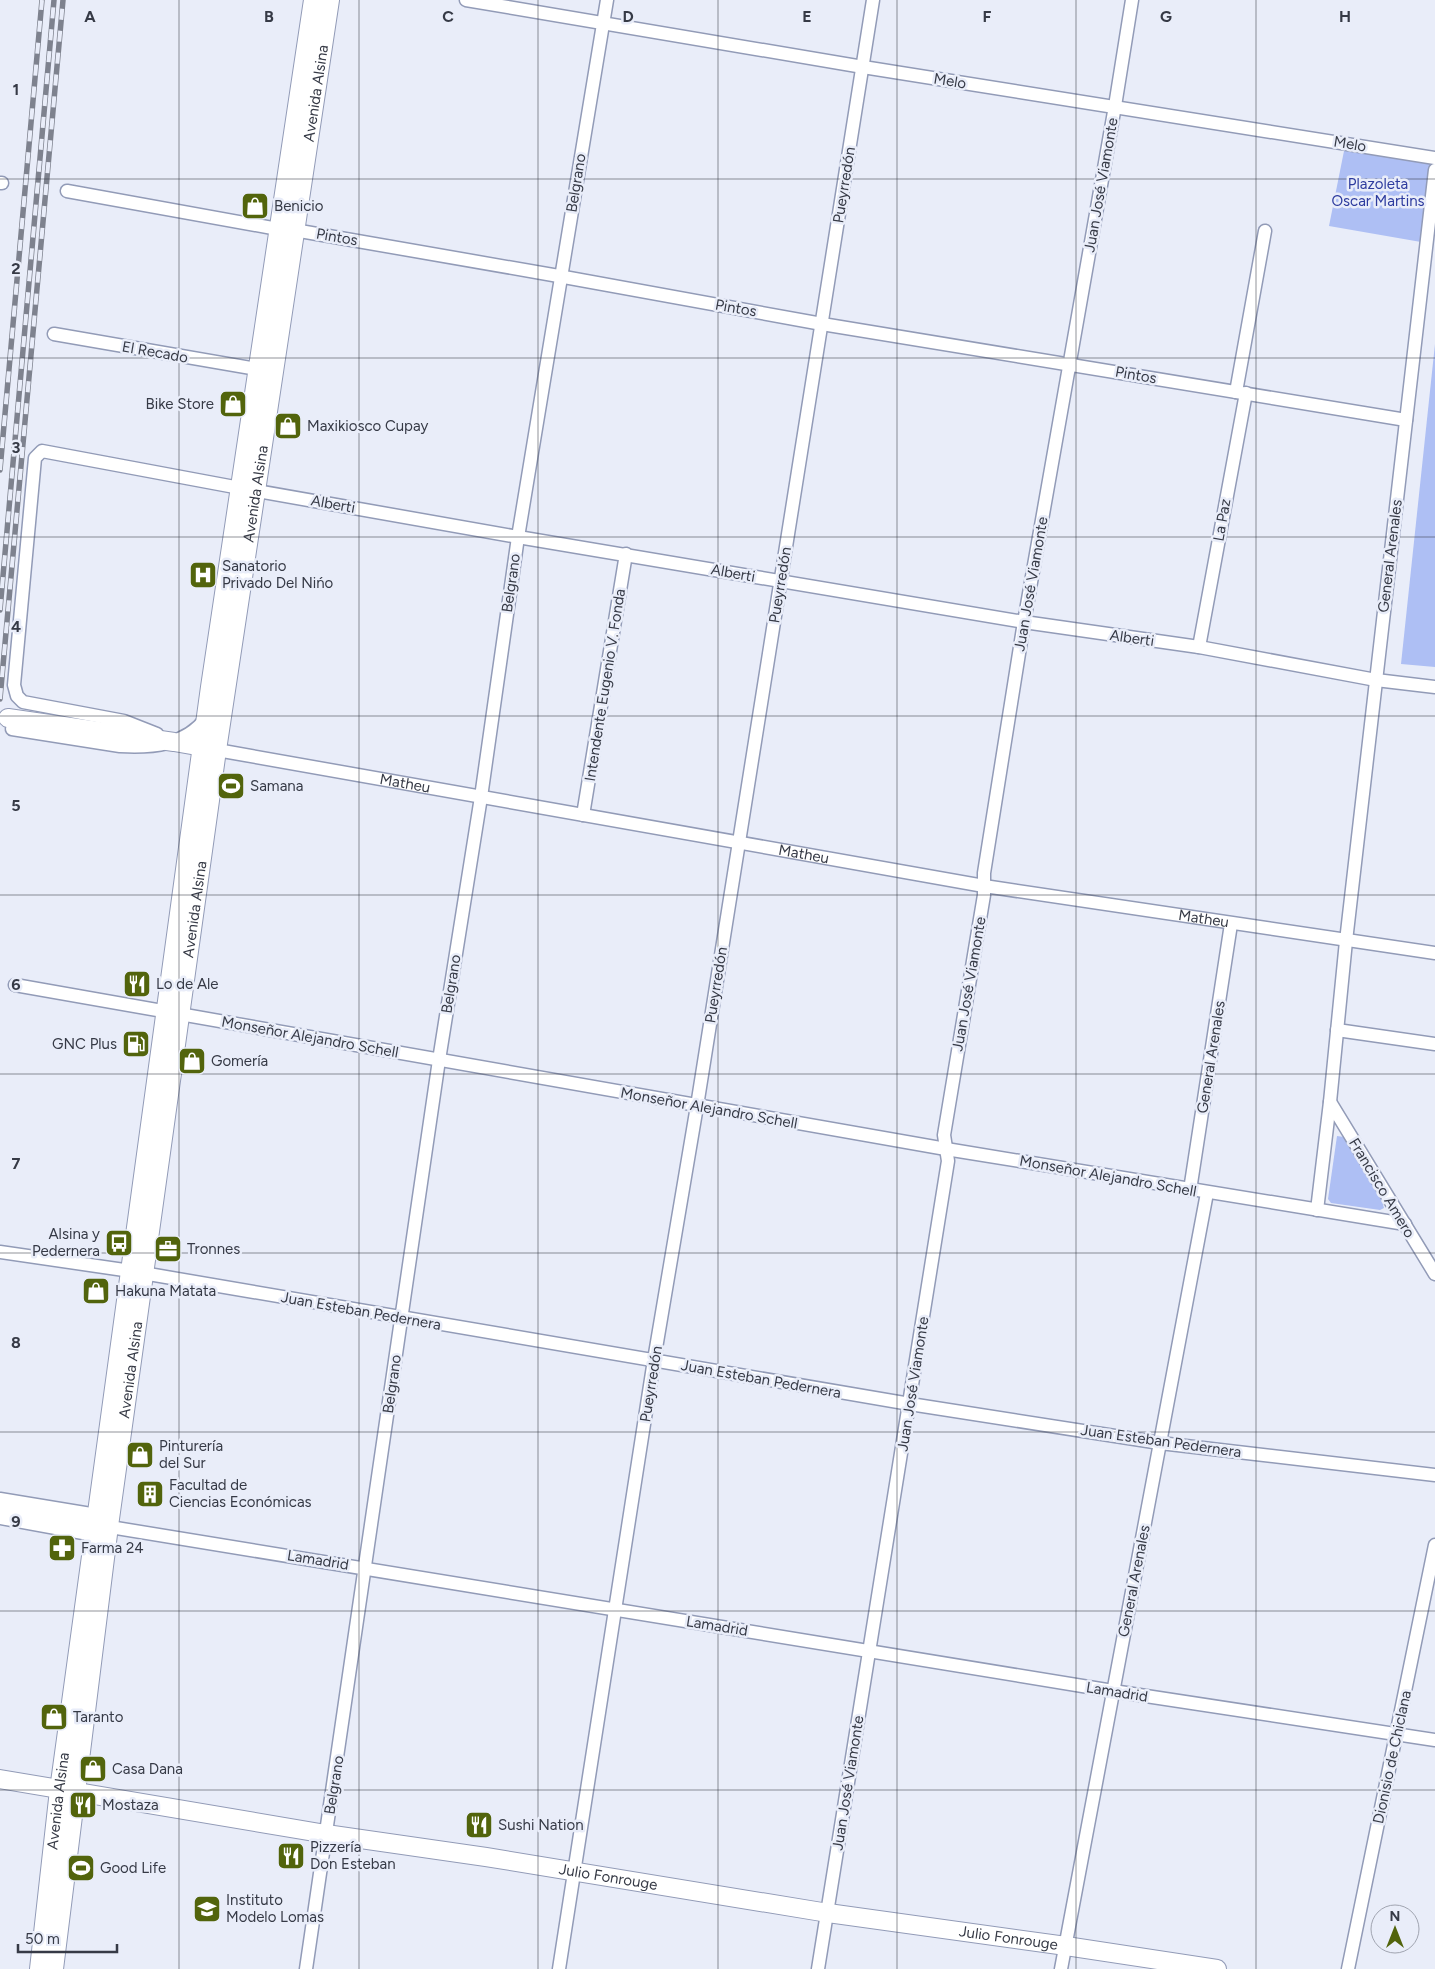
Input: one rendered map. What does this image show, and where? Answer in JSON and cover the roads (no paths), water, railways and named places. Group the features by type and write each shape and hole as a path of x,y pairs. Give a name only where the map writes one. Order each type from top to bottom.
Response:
{"main road":[{"name":"Avenida Alsina","path":"39,1969 67,1791 99,1525 137,1273 210,748 286,229 313,0"},
{"name":"Avenida Alsina","path":"174,1012 199,772 210,748 206,718 248,490 257,369 330,0"},
{"name":"Matheu","path":"10,724 174,742 210,748"},
{"name":"Julio Fonrouge","path":"0,1779 326,1834 575,1871 828,1913 1217,1969"},
{"name":"Avenida Alsina","path":"54,1969 67,1791"}],"street":[{"name":"Melo","path":"466,0 863,67 1435,158"},
{"name":"Belgrano","path":"306,1969 439,1060 481,797 518,537 607,0"},
{"name":"Pueyrredón","path":"559,1969 654,1360 697,1106 873,0"},
{"name":"Juan José Viamonte","path":"818,1969 948,1162 944,1135 984,895 984,873 1024,622 1132,0"},
{"name":"General Arenales","path":"1346,941 1435,170"},
{"name":"Pintos","path":"67,191 561,276 822,324 1069,363 1406,420"},
{"name":"La Paz","path":"1199,648 1265,231"},
{"name":"El Recado","path":"54,334 257,369"},
{"name":"Alberti","path":"22,702 17,696 14,685 35,458 42,451 248,490 518,537 1024,622 1199,648 1376,680 1435,687"},
{"name":"Intendente Eugenio V. Fonda","path":"583,815 626,554"},
{"name":"Matheu","path":"22,702 124,721 174,742 191,754 197,762 199,772"},
{"path":"174,742 193,733 206,718"},
{"name":"Matheu","path":"210,748 738,844 984,886 1435,953"},
{"name":"General Arenales","path":"1190,1190 1231,924"},
{"name":"Francisco Amero","path":"1317,1210 1346,941"},
{"name":"Monseñor Alejandro Schell","path":"15,985 946,1149 1405,1224"},
{"path":"1337,1030 1435,1044"},
{"name":"Francisco Amero","path":"1330,1102 1435,1274"},
{"name":"General Arenales","path":"1062,1969 1207,1193"},
{"name":"Juan Esteban Pedernera","path":"0,1252 137,1273 910,1404 1160,1443 1435,1475"},
{"name":"Lamadrid","path":"0,1499 99,1525"},
{"name":"Lamadrid","path":"0,1509 1113,1691 1435,1740"},
{"name":"Lamadrid","path":"0,1518 99,1525"},
{"name":"Dionisio de Chiclana","path":"1348,1969 1435,1545"}],"railway":[{"path":"0,470 42,0"},
{"path":"0,610 54,0"},
{"path":"0,699 63,0"}],"place":[{"name":"Benicio","path":"255,206"},
{"name":"Bike Store","path":"233,404"},
{"name":"Maxikiosco Cupay","path":"288,426"},
{"name":"Sanatorio Privado Del Nińo","path":"203,575"},
{"name":"Samana","path":"231,786"},
{"name":"Lo de Ale","path":"137,984"},
{"name":"GNC Plus","path":"136,1044"},
{"name":"Gomería","path":"192,1061"},
{"name":"Alsina y Pedernera","path":"119,1243"},
{"name":"Tronnes","path":"168,1249"},
{"name":"Hakuna Matata","path":"96,1291"},
{"name":"Pinturería del Sur","path":"140,1455"},
{"name":"Facultad de Ciencias Económicas","path":"150,1494"},
{"name":"Farma 24","path":"62,1548"},
{"name":"Taranto","path":"54,1717"},
{"name":"Casa Dana","path":"93,1769"},
{"name":"Mostaza","path":"83,1805"},
{"name":"Sushi Nation","path":"479,1825"},
{"name":"Pizzería Don Esteban","path":"291,1856"},
{"name":"Good Life","path":"81,1868"},
{"name":"Instituto Modelo Lomas","path":"207,1909"}],"park label":[{"name":"Plazoleta Oscar Martins","path":"1378,192"}]}
